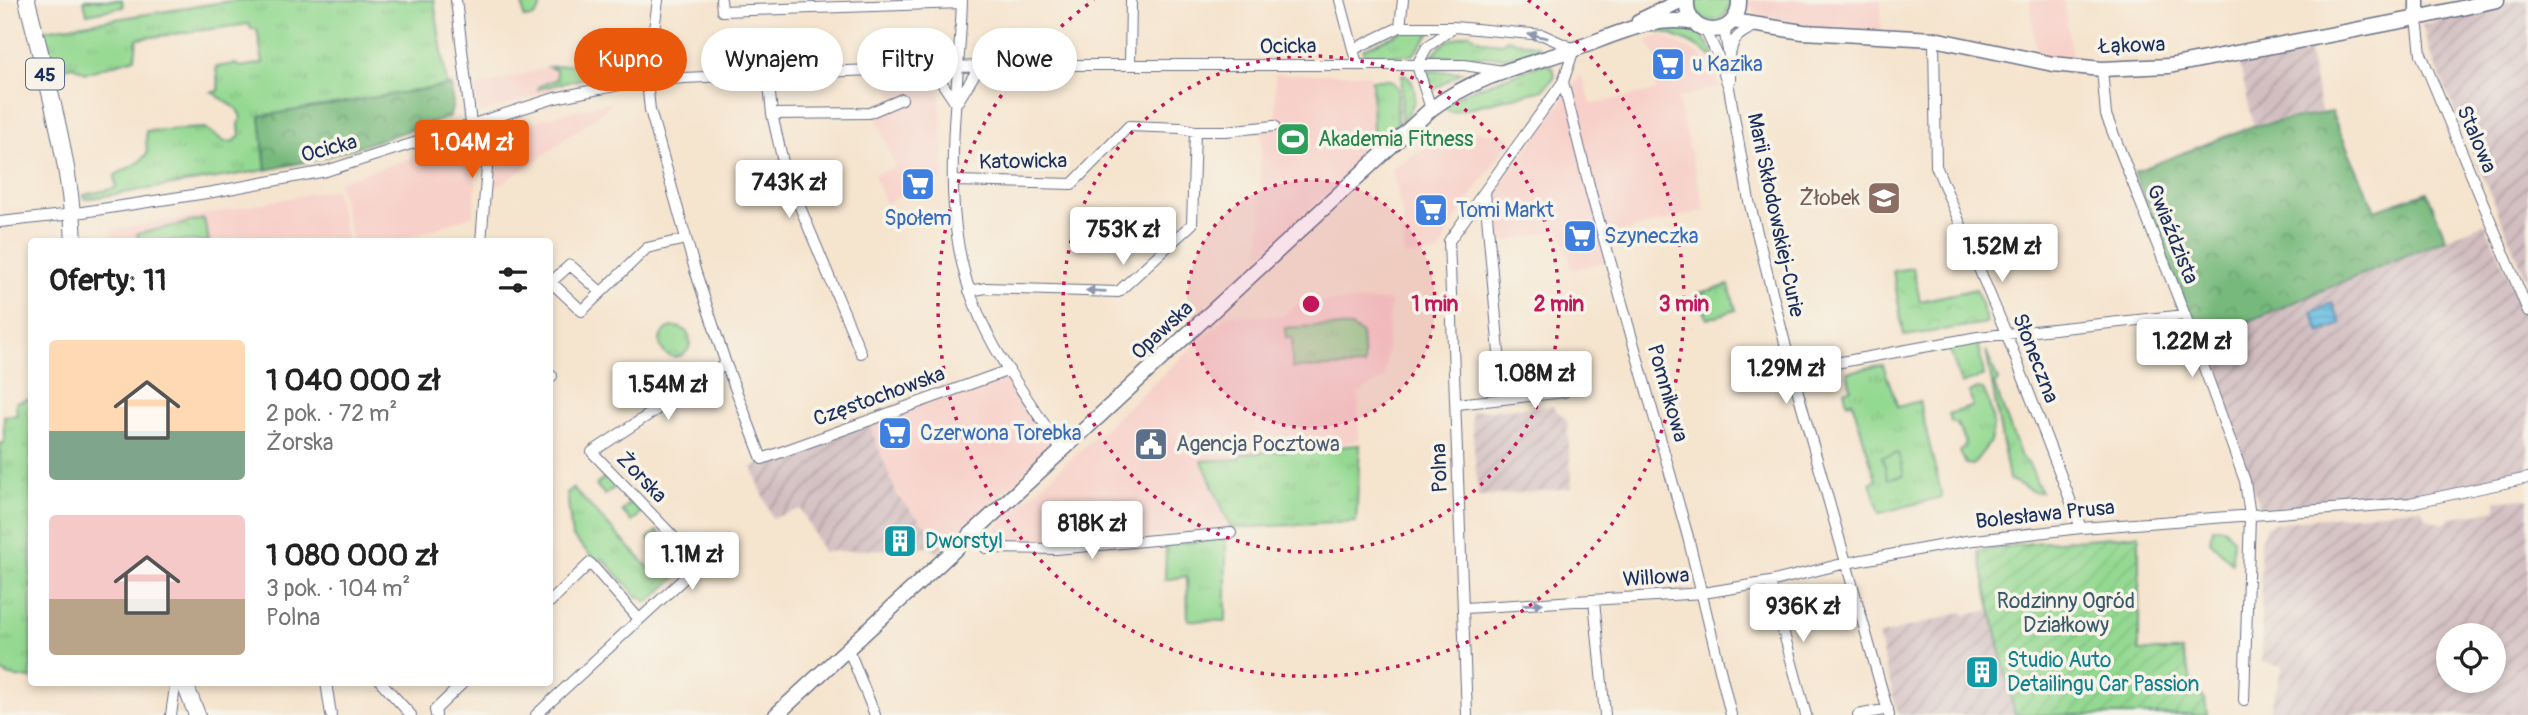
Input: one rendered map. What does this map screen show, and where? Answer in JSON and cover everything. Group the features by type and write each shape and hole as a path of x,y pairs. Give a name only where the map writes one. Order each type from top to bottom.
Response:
{"main road":[{"name":"45","path":"27,0 52,102 73,213 74,238"},
{"path":"2417,0 2417,18"},
{"name":"Łąkowa","path":"1730,23 1803,32 1934,39 2053,64 2102,69 2169,66 2497,0"},
{"path":"1679,1 1700,26"},
{"name":"Opawska","path":"776,715 1431,109 1465,86 1614,34 1679,1"},
{"path":"1730,23 1739,3 1760,27"},
{"name":"Opawska","path":"1614,34 1671,20 1718,30 1730,23"},
{"path":"186,686 197,715"}],"street":[{"path":"456,0 471,124"},
{"path":"654,28 658,0"},
{"path":"721,0 722,11 827,4 962,1"},
{"path":"1130,65 1131,0"},
{"path":"1340,0 1357,64"},
{"path":"1400,27 1403,0"},
{"name":"Katowicka","path":"962,1 956,104 955,225 969,291 985,328 1009,370 1061,450"},
{"name":"Stalowa","path":"2417,18 2419,44 2424,61 2528,310"},
{"name":"Marii Skłodowskiej-Curie","path":"1730,23 1725,34 1730,62"},
{"name":"Marii Skłodowskiej-Curie","path":"1700,26 1717,54 1729,88 1749,201 1792,371 1888,712"},
{"path":"1354,49 1400,27 1454,27 1544,35 1574,49"},
{"path":"1431,109 1417,65 1427,47 1454,27"},
{"name":"Marii Skłodowskiej-Curie","path":"1729,88 1731,47 1735,38 1760,27"},
{"name":"Słoneczna","path":"1934,39 1936,166 2006,333 2081,527"},
{"name":"Polna","path":"1467,715 1449,241 1563,82 1574,49"},
{"name":"Ocicka","path":"1077,65 1464,65 1503,71"},
{"name":"Ocicka","path":"959,67 972,66"},
{"name":"Gwiaździsta","path":"2102,69 2106,115 2185,315 2245,481 2250,516 2244,700"},
{"path":"947,91 956,104 972,78"},
{"name":"Pomnikowa","path":"1563,82 1591,193 1703,593 1731,715"},
{"name":"Ocicka","path":"0,222 213,192 326,171 471,124 587,91"},
{"path":"648,91 650,110 686,239 726,364"},
{"path":"770,91 772,114 786,171 861,353"},
{"path":"772,114 869,113 902,99"},
{"path":"481,238 491,118"},
{"name":"Katowicka","path":"954,181 1072,184 1129,127 1181,128 1195,131 1274,126"},
{"path":"969,291 986,288 1118,292 1192,224 1195,131"},
{"path":"1485,192 1503,399"},
{"path":"553,284 582,311 648,248 686,239"},
{"path":"553,280 570,265 601,292"},
{"path":"1792,371 1917,346 2006,333 2185,315"},
{"name":"Żorska","path":"536,715 691,573 694,561 592,452 726,364"},
{"name":"Częstochowska","path":"726,364 762,459 1009,370"},
{"path":"1457,404 1564,392"},
{"path":"2250,516 2410,503 2528,478"},
{"name":"Bolesława Prusa","path":"1846,563 1966,541 2081,527 2250,516"},
{"path":"970,533 986,548 1056,549 1231,533"},
{"name":"Willowa","path":"1465,608 1703,593 1770,582 1846,563"},
{"path":"553,599 590,564 639,619"},
{"path":"1770,582 1807,715"},
{"path":"1594,600 1605,715"},
{"path":"846,650 852,658 875,715"},
{"path":"171,715 177,686"},
{"path":"327,686 331,715"},
{"path":"385,686 411,715"},
{"path":"436,715 435,710 460,686"},
{"path":"1858,715 1888,712"}],"shaded area":[{"path":"1746,0 1881,0 1881,30 1817,27 1762,19"},
{"path":"2030,0 2063,0 2072,55 2068,58 2036,54"},
{"path":"2514,0 2528,0 2528,283 2430,52 2422,25"},
{"path":"1660,35 1700,55 1712,66 1720,87 1677,98 1705,210 1600,238 1606,261 1572,270 1560,230 1495,244 1493,201 1497,190 1575,82 1581,75 1592,104 1656,91 1655,81 1667,75 1646,40"},
{"path":"2308,49 2321,112 2253,124 2239,62"},
{"path":"549,67 556,70 557,79 554,80 557,89 479,114 475,87"},
{"path":"1275,74 1370,74 1372,134 1363,135 1363,142 1372,153 1260,254 1261,133 1276,117"},
{"path":"892,91 940,91 944,179 885,203 874,175 895,167 873,108 894,99"},
{"path":"610,102 613,104 489,192 495,131"},
{"path":"1465,129 1512,137 1448,231 1439,254 1404,256 1403,218 1392,168 1431,144"},
{"path":"480,140 473,215 409,238 351,238 338,181 455,144"},
{"path":"335,189 346,238 109,238 112,230"},
{"path":"2485,223 2528,320 2528,473 2435,494 2261,509 2199,342"},
{"path":"1390,301 1385,378 1358,394 1359,440 1205,468 1231,528 1095,542 1005,546 992,545 984,538 1228,315 1283,316 1300,302"},
{"path":"1003,375 1053,447 945,545 898,496 869,424"},
{"path":"1552,406 1567,420 1572,488 1478,497 1471,411"},
{"path":"869,424 898,497 945,545 937,552 930,547 823,552 801,509 772,518 752,467"},
{"path":"2528,499 2528,658 2508,715 2268,715 2283,666 2262,662 2260,541 2266,527 2273,523 2421,508 2426,517 2443,524 2453,517 2496,510 2496,500"},
{"path":"1992,610 2015,715 1898,715 1878,636 1963,612 1965,615"},
{"path":"2528,658 2528,715 2508,715"}],"green space":[{"path":"84,0 122,0 123,7 87,14"},
{"path":"237,0 434,0 447,86 260,116 266,170 85,199 84,195 116,188 115,175 138,163 147,154 146,131 205,128 225,142 235,141 240,135 241,117 237,109 212,92 219,91 216,67 235,64 241,67 263,63 257,29 251,29 249,24 137,39 135,58 86,73 73,66 59,69 62,82 56,79 44,30"},
{"path":"522,0 539,0 540,9 534,17 524,18"},
{"path":"1694,0 1730,0 1729,9 1725,15 1712,21 1700,16"},
{"path":"1666,26 1698,34 1708,44 1717,61 1686,41 1651,29"},
{"path":"1432,30 1413,55 1369,56 1363,53 1363,49 1404,31"},
{"path":"1469,33 1482,41 1502,43 1507,39 1538,46 1540,52 1520,57 1431,56 1445,42"},
{"path":"1545,63 1553,67 1555,76 1543,90 1451,112 1443,107 1461,94"},
{"path":"574,64 574,80 538,89 539,86 557,79 556,70 549,67"},
{"path":"1426,71 1462,72 1432,91"},
{"path":"1402,74 1408,76 1415,95 1401,124"},
{"path":"1372,80 1390,80 1398,88 1397,126 1373,152 1363,142 1364,136 1373,135"},
{"path":"451,85 453,103 450,117 323,158 266,170 260,116"},
{"path":"2331,112 2375,210 2427,192 2446,239 2199,342 2134,172 2252,126"},
{"path":"204,219 208,238 138,238 137,234"},
{"path":"1913,268 1920,301 1976,289 1987,323 1904,336 1893,271"},
{"path":"1729,285 1736,310 1707,319 1699,293"},
{"path":"675,327 685,332 690,342 685,352 675,357 665,352 660,342 665,332"},
{"path":"1351,327 1362,334 1364,366 1292,368 1292,338 1286,338 1285,328"},
{"path":"1978,342 1984,376 1961,384 1949,347"},
{"path":"1986,350 1998,381 1994,384 2021,457 2029,464 2041,492 2034,492 2009,479"},
{"path":"1883,365 1898,407 1919,401 1942,497 1880,513 1870,483 1876,480 1852,401 1847,403 1844,390 1851,389 1847,372"},
{"path":"1983,390 1988,401 1993,429 1990,441 1973,465 1966,464 1960,452 1966,443 1957,424 1951,422 1949,414 1971,407 1973,405 1969,392"},
{"path":"28,399 28,679 10,676 0,671 0,444 4,443 4,416 17,415 16,402"},
{"path":"1360,445 1356,522 1231,528 1202,461 1239,459 1241,454"},
{"path":"1898,453 1904,475 1888,479 1882,457"},
{"path":"606,476 616,486 605,495 596,485"},
{"path":"573,488 651,570 665,558 663,555 672,546 686,561 687,567 651,600 646,602 638,597 602,558 598,563 572,536 567,493"},
{"path":"631,502 641,513 632,522 622,511"},
{"path":"2213,528 2224,528 2233,538 2232,563 2210,541"},
{"path":"657,531 667,542 658,550 648,539"},
{"name":"Rodzinny Ogród Działkowy","path":"2139,535 2139,651 2182,651 2193,685 2205,700 2207,715 2015,715 1978,551 2032,543"},
{"path":"1226,538 1226,621 1188,620 1187,576 1165,580 1166,545"}],"water":[{"path":"2332,303 2341,324 2320,333 2312,312"}],"place":[{"name":"u Kazika","path":"1668,64"},
{"name":"Akademia Fitness","path":"1293,139"},
{"name":"Społem","path":"918,184"},
{"name":"Żłobek","path":"1884,198"},
{"name":"Tomi Markt","path":"1431,210"},
{"name":"Szyneczka","path":"1580,236"},
{"name":"Czerwona Torebka","path":"895,433"},
{"name":"Agencja Pocztowa","path":"1151,444"},
{"name":"Dworstyl","path":"900,541"},
{"name":"Studio Auto Detailingu Car Passion","path":"1982,672"}]}
